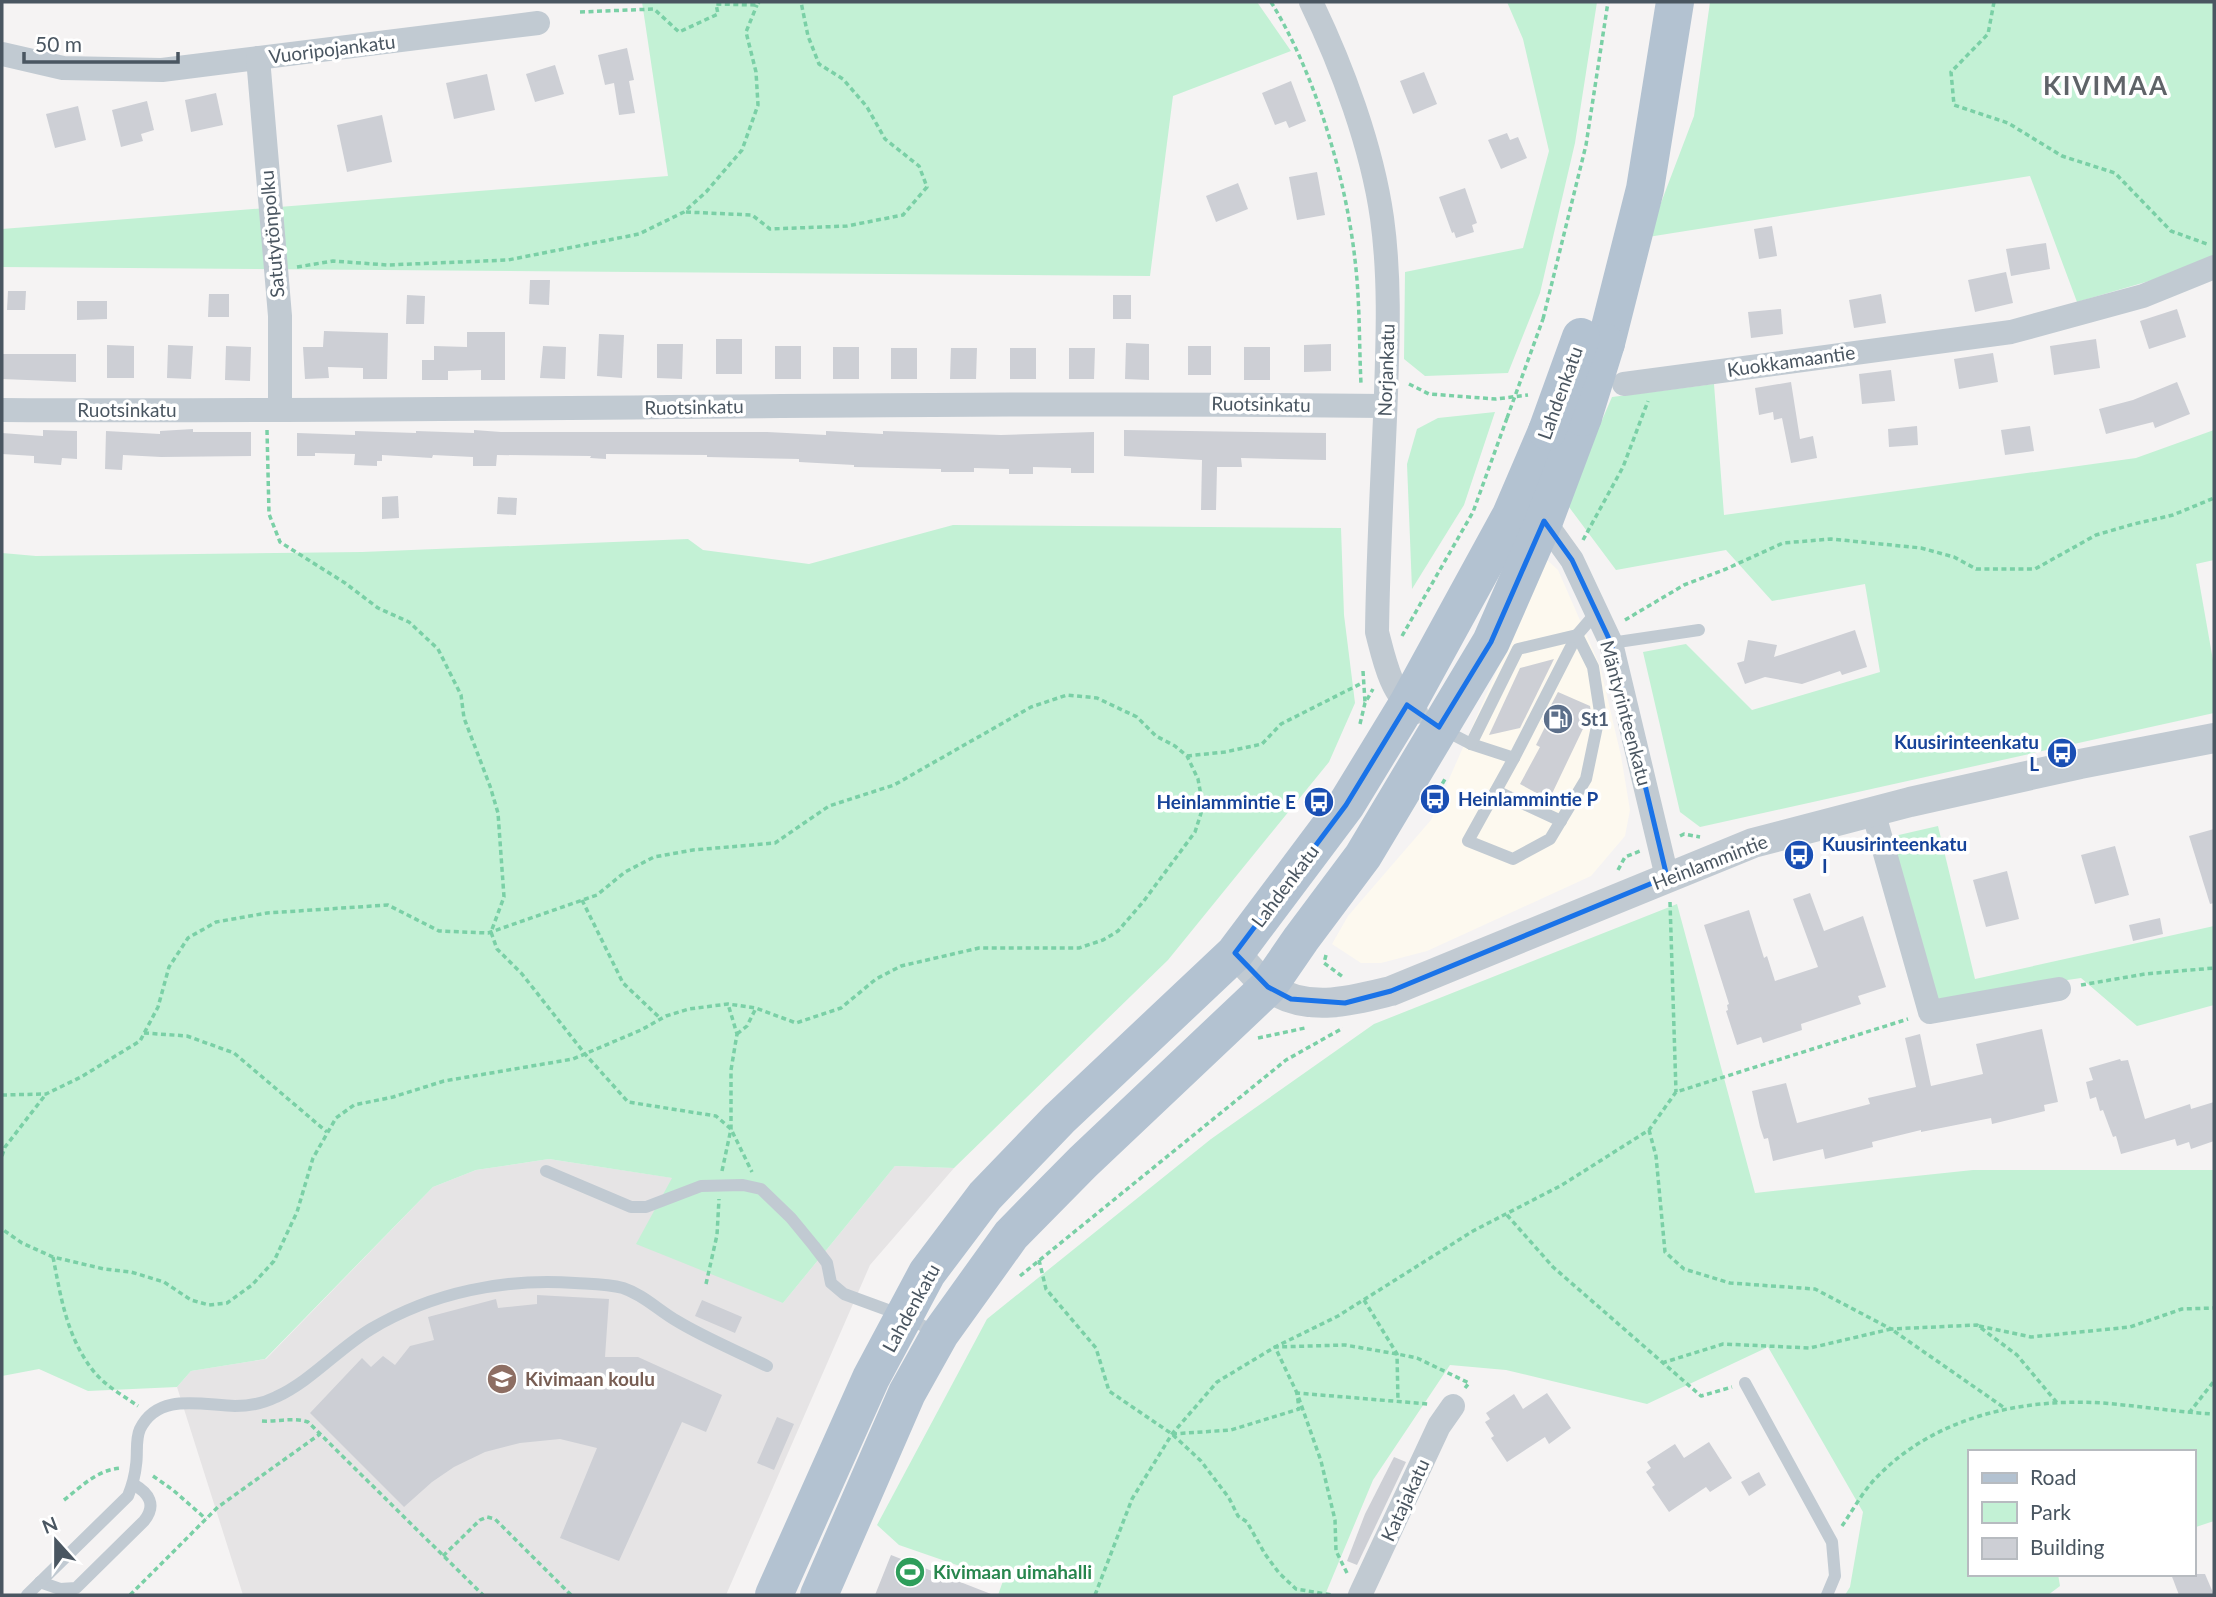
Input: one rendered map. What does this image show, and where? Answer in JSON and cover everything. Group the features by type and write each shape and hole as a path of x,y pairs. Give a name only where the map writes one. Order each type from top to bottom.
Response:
{"main road":[{"name":"Lahdenkatu","path":"819,1595 907,1393 940,1334 1011,1235 1083,1162 1280,993 1301,939 1455,735 1490,642 1544,521 1583,417 1600,274 1620,192 1651,2"},
{"name":"Lahdenkatu","path":"774,1595 871,1378 927,1273 985,1196 1059,1119 1235,953 1346,805 1407,705 1511,515 1547,431 1593,340 1645,189 1675,2"}],"street":[{"name":"Norjankatu","path":"1311,2 1331,43 1353,107 1381,216 1388,282 1373,395 1377,632 1385,667 1407,705 1455,735"},
{"name":"Vuoripojankatu","path":"2,54 63,68 162,69 538,23"},
{"name":"Satutytönpolku","path":"258,58 280,316 273,410"},
{"name":"Kuokkamaantie","path":"1623,384 2011,332 2143,296 2214,267"},
{"name":"Ruotsinkatu","path":"2,410 1202,403 1373,395"},
{"name":"Mäntyrinteenkatu","path":"1544,521 1572,560 1604,630 1667,877"},
{"name":"Heinlammintie","path":"1280,993 1316,1004 1345,1003 1391,991 1753,843 1873,811 2080,764 2214,738"},
{"path":"1873,811 1930,1012 2059,989"},
{"path":"1235,953 1280,993"},
{"name":"Katajakatu","path":"1360,1595 1439,1426 1452,1406"}],"lane":[{"path":"1514,758 1455,735 1518,649 1604,630 1699,630"},
{"path":"1577,635 1593,667 1600,712 1586,779 1550,839 1513,859 1468,841 1514,758 1577,635"},
{"path":"1496,791 1561,821"},
{"path":"546,1171 631,1207 646,1207 701,1186 743,1185 761,1189 791,1218 820,1254 827,1263 831,1283 844,1294 940,1334"},
{"path":"27,1595 128,1496 133,1484 138,1433 145,1418 156,1409 171,1404 236,1406 255,1404 275,1397 295,1387 372,1329 410,1310 453,1294 496,1285 545,1281 620,1287 642,1296 678,1322 767,1366"},
{"path":"1745,1383 1832,1542 1835,1576 1827,1595"},
{"path":"40,1582 60,1589 76,1588 144,1521 152,1506 150,1499 143,1490 133,1484"}],"path":[{"path":"684,212 752,215 770,229 847,226 903,215 927,187 919,166 885,139 867,107 851,88 843,79 819,65 808,36 801,2"},
{"path":"1272,2 1305,69 1335,159 1355,260 1373,395 1411,384 1429,394 1496,399 1534,395"},
{"path":"1507,418 1543,318 1586,145 1608,2"},
{"path":"1994,2 1988,34 1951,72 1954,105 2008,123 2062,156 2115,173 2171,231 2214,247"},
{"path":"275,271 333,261 388,265 508,260 639,234 684,212 706,192 742,150 758,106 756,72 746,32 758,3 716,4 718,14 679,32 654,9 580,12"},
{"path":"1572,560 1623,467 1657,379"},
{"path":"273,410 269,514 280,542 345,583 378,608 408,622 438,649 461,695 464,718 498,813 504,897 491,932 497,949 522,974 585,1054 628,1101 716,1116 732,1129 761,1189"},
{"path":"1604,630 1684,585 1783,543 1831,539 1908,546 1954,557 1976,569 2035,569 2096,536 2173,515 2214,498"},
{"path":"1363,669 1365,703"},
{"path":"1187,756 1226,752 1262,744 1281,724 1364,682"},
{"path":"2,1095 46,1094 81,1077 140,1041 158,1007 169,967 188,938 216,922 267,913 388,905 439,931 491,932 597,895 625,872 654,857 693,850 775,843 829,806 894,785 1031,707 1067,695 1097,698 1137,717 1156,736 1187,756 1198,779 1203,807 1195,832 1143,902 1118,931 1103,940 1079,948 979,948 901,967 876,979 841,1008 796,1023 756,1008 728,1004 689,1009 573,1059 444,1080 393,1097 354,1105 336,1118 313,1158 297,1212 274,1261 252,1285 227,1303 209,1305 191,1300 164,1282 142,1275 53,1257 22,1243 2,1229"},
{"path":"1667,877 1670,894 1676,1092"},
{"path":"582,900 623,983 662,1019"},
{"path":"1249,1044 1256,1038 1280,993 1324,963 1301,939"},
{"path":"2059,989 2145,974 2214,968"},
{"path":"706,1284 716,1235 720,1184 732,1129 731,1070 737,1034 728,1004"},
{"path":"737,1034 747,1026 756,1008"},
{"path":"1095,1595 1132,1499 1172,1434 1216,1382 1275,1347 1338,1316 1473,1231 1562,1185 1649,1130 1676,1092 1930,1012"},
{"path":"1018,1277 1286,1060 1350,1024"},
{"path":"1256,1038 1308,1028"},
{"path":"144,1033 187,1036 234,1053 328,1132"},
{"path":"2,1156 5,1147 46,1094"},
{"path":"1649,1130 1656,1156 1665,1252 1684,1269 1730,1283 1815,1289 1891,1329 2006,1409"},
{"path":"1507,1215 1553,1267 1701,1396 1745,1383"},
{"path":"53,1257 67,1325 94,1373 150,1414"},
{"path":"1038,1261 1046,1289 1096,1348 1110,1391 1172,1434 1208,1470 1229,1498 1238,1516 1247,1522 1279,1573 1296,1589 1332,1595"},
{"path":"1363,1300 1397,1354 1398,1401"},
{"path":"1662,1363 1723,1344 1810,1348 1891,1329 1977,1325 2031,1337 2130,1327 2182,1309 2214,1308"},
{"path":"1977,1325 2017,1355 2058,1404"},
{"path":"1275,1347 1345,1345 1397,1354 1417,1358 1469,1382 1452,1406 1297,1393"},
{"path":"1275,1347 1297,1393 1335,1520 1336,1551 1347,1573"},
{"path":"2189,1413 2214,1381"},
{"path":"1172,1434 1231,1430 1299,1409 1297,1393"},
{"path":"1832,1542 1874,1479 1908,1448 1955,1422 2006,1409 2058,1404 2101,1403 2214,1414"},
{"path":"236,1406 262,1421 299,1419 308,1422 483,1595"},
{"path":"130,1595 218,1507 320,1434"},
{"path":"443,1556 480,1520 487,1517 495,1519 570,1595"}],"highlighted area":[{"path":"1544,521 1572,560 1611,643 1667,877 1391,991 1345,1003 1291,999 1268,987 1235,953 1346,805 1407,705 1439,727 1491,642"}],"shaded area":[{"path":"1546,559 1558,570 1600,666 1621,756 1630,810 1625,836 1591,876 1427,951 1381,963 1361,963 1332,944 1348,916 1431,820"},
{"name":"Kivimaan koulu","path":"549,1159 673,1178 783,1303 895,1166 954,1168 870,1265 726,1595 243,1595 177,1387 191,1371 266,1359 433,1187 476,1170"}],"green space":[{"path":"642,2 1257,2 1291,51 1173,96 1150,276 2,267 2,229 668,176"},
{"path":"1507,2 1597,2 1575,143 1540,293 1508,373 1425,376 1404,359 1405,272 1523,248 1549,151 1523,39"},
{"path":"1710,2 2214,2 2214,256 2163,277 2077,302 2030,176 1648,237 1694,116"},
{"path":"1714,384 1724,515 2136,458 2214,430 2214,560 2196,564 2214,666 2214,713 1700,827 1680,812 1643,652 1686,644 1752,710 1880,672 1865,584 1772,601 1726,550 1616,570 1566,503 1612,397"},
{"path":"1495,412 1464,505 1412,589 1407,464 1417,429 1438,418"},
{"path":"953,525 1341,528 1344,615 1355,703 1329,762 1168,960 954,1168 895,1166 783,1303 636,1244 672,1178 549,1159 476,1170 433,1187 265,1359 191,1371 177,1387 88,1391 39,1369 2,1376 2,553 36,556 362,552 688,539 703,550 809,564"},
{"path":"1938,826 1975,979 2214,926 2214,1005 2137,1026 2081,978 1937,999 1890,837"},
{"path":"1677,904 1755,1193 1973,1170 2214,1170 2214,1521 2195,1527 2195,1450 1968,1450 1968,1576 2058,1576 2060,1586 2048,1595 1845,1595 1850,1587 1863,1512 1768,1347 1647,1404 1506,1370 1450,1365 1373,1480 1325,1595 998,1595 1003,1581 899,1545 877,1525 987,1319 1211,1139 1374,1024"}],"building":[{"path":"627,48 634,80 629,81 635,113 619,115 614,83 605,85 598,55"},
{"path":"555,65 564,94 535,102 526,74"},
{"path":"1424,72 1437,104 1413,114 1400,81"},
{"path":"487,74 495,110 454,119 446,83"},
{"path":"1291,81 1306,121 1289,128 1286,121 1275,125 1262,93"},
{"path":"216,93 223,125 191,132 185,100"},
{"path":"147,101 154,130 141,134 143,141 121,147 112,110"},
{"path":"78,106 86,140 55,148 46,114"},
{"path":"382,115 392,162 347,172 337,125"},
{"path":"1507,133 1510,140 1518,137 1527,158 1501,169 1488,140"},
{"path":"1317,172 1325,215 1297,220 1289,177"},
{"path":"1238,183 1248,209 1216,222 1206,196"},
{"path":"1465,188 1477,223 1472,225 1474,232 1456,238 1439,197"},
{"path":"1772,226 1777,256 1759,259 1754,229"},
{"path":"2046,243 2050,269 2011,276 2006,249"},
{"path":"2006,272 2013,303 1975,312 1968,280"},
{"path":"530,280 550,280 549,305 529,304"},
{"path":"8,291 26,291 25,310 7,310"},
{"path":"209,294 229,294 229,317 208,317"},
{"path":"1881,294 1886,323 1854,328 1849,300"},
{"path":"407,295 425,296 424,324 406,324"},
{"path":"1113,295 1131,295 1131,319 1113,319"},
{"path":"77,301 107,301 107,319 77,320"},
{"path":"1781,309 1783,334 1751,338 1748,312"},
{"path":"2177,309 2186,337 2149,349 2140,321"},
{"path":"324,331 388,333 387,379 363,379 363,368 328,367 329,378 305,379 303,347 323,347"},
{"path":"467,332 505,332 505,380 481,380 481,370 448,371 448,380 422,380 422,360 434,360 434,346 467,347"},
{"path":"599,334 624,335 622,378 597,376"},
{"path":"716,339 742,339 742,374 716,374"},
{"path":"2096,339 2100,368 2054,375 2050,346"},
{"path":"1126,343 1149,344 1149,380 1125,379"},
{"path":"657,344 683,344 682,379 657,378"},
{"path":"1331,344 1331,371 1304,372 1304,345"},
{"path":"107,345 134,346 134,378 107,378"},
{"path":"168,345 193,346 191,379 167,378"},
{"path":"226,346 251,347 250,381 225,380"},
{"path":"543,346 566,347 565,379 540,378"},
{"path":"775,346 801,346 801,379 775,379"},
{"path":"1188,346 1211,346 1211,375 1188,375"},
{"path":"833,347 859,347 859,379 833,379"},
{"path":"1244,347 1270,347 1270,380 1244,380"},
{"path":"891,348 917,348 917,379 891,379"},
{"path":"951,348 977,348 976,379 950,379"},
{"path":"1010,348 1036,348 1036,379 1010,379"},
{"path":"1069,348 1095,348 1094,379 1069,379"},
{"path":"1993,353 1998,382 1959,389 1954,359"},
{"path":"2,354 76,354 76,382 2,379"},
{"path":"1891,370 1895,401 1862,404 1859,374"},
{"path":"1791,382 1800,439 1813,436 1817,458 1791,463 1782,418 1774,420 1773,412 1759,415 1755,388"},
{"path":"2177,382 2190,414 2155,428 2153,422 2106,434 2099,409 2133,400"},
{"path":"1917,426 1918,445 1889,447 1888,429"},
{"path":"2030,426 2034,451 2005,455 2001,430"},
{"path":"193,429 193,432 251,432 251,456 123,455 122,470 105,469 106,431 160,434 160,431"},
{"path":"43,430 77,431 77,459 62,458 61,465 34,463 34,456 2,454 2,433 43,436"},
{"path":"474,430 767,432 826,435 826,431 1001,435 1094,432 1094,473 1071,473 1071,468 1033,467 1033,474 1009,474 1009,469 974,468 974,472 941,472 941,469 854,467 799,462 799,459 707,455 606,454 606,459 590,458 591,456 497,455 496,466 473,466 473,457 382,455 382,461 377,461 377,466 354,465 355,454 315,453 315,456 297,456 297,433 474,433"},
{"path":"1124,430 1326,433 1326,460 1241,458 1242,467 1217,467 1216,510 1201,510 1202,460 1124,456"},
{"path":"398,496 399,518 382,519 382,497"},
{"path":"498,497 517,498 516,515 497,514"},
{"path":"1855,630 1867,667 1842,675 1840,671 1802,684 1765,677 1745,684 1737,663 1744,661 1748,640 1777,645 1774,657"},
{"path":"1554,659 1520,728 1489,735 1520,668"},
{"path":"1558,692 1590,706 1591,712 1549,800 1520,784 1540,747 1536,745 1548,721 1542,722"},
{"path":"2214,829 2214,903 2210,904 2189,836"},
{"path":"2115,846 2129,895 2095,904 2081,855"},
{"path":"2007,871 2019,919 1986,927 1973,880"},
{"path":"1810,893 1824,931 1863,916 1886,987 1858,996 1861,1004 1801,1024 1802,1030 1763,1043 1761,1037 1737,1045 1726,1011 1729,1004 1704,925 1749,910 1764,958 1767,956 1775,981 1818,967 1793,899"},
{"path":"2160,918 2163,934 2133,941 2129,925"},
{"path":"2042,1029 2058,1102 2044,1105 2045,1111 1992,1124 1991,1118 1921,1130 1872,1142 1873,1147 1825,1159 1823,1149 1773,1161 1768,1138 1764,1139 1760,1127 1752,1091 1786,1083 1797,1123 1870,1104 1868,1098 1916,1087 1905,1038 1920,1034 1931,1086 1983,1074 1976,1044"},
{"path":"2120,1059 2128,1060 2145,1119 2190,1104 2191,1109 2214,1102 2214,1141 2191,1149 2189,1142 2177,1146 2175,1139 2121,1154 2116,1136 2113,1137 2096,1097 2090,1099 2086,1082 2093,1080 2089,1068"},
{"path":"537,1295 609,1299 605,1357 638,1357 722,1395 706,1432 682,1422 619,1561 560,1538 597,1448 560,1439 520,1443 485,1452 454,1467 404,1507 310,1413 362,1358 371,1367 383,1356 395,1365 410,1346 434,1340 428,1317 496,1299 498,1308 537,1304"},
{"path":"702,1300 742,1317 735,1333 695,1316"},
{"path":"1547,1393 1571,1428 1549,1444 1545,1437 1507,1462 1491,1438 1494,1436 1485,1422 1490,1419 1486,1413 1514,1394 1523,1409"},
{"path":"777,1417 794,1424 774,1470 757,1463"},
{"path":"1709,1442 1732,1478 1710,1492 1706,1487 1669,1512 1652,1487 1655,1485 1646,1472 1651,1468 1647,1462 1675,1444 1684,1458"},
{"path":"1394,1457 1406,1462 1357,1565 1347,1561 1365,1514"},
{"path":"1759,1472 1766,1485 1749,1496 1741,1482"},
{"name":"Kivimaan uimahalli","path":"891,1555 991,1594 991,1595 875,1595"},
{"path":"2205,1574 2214,1595 2179,1595 2172,1576"}],"place":[{"name":"St1","path":"1558,719"},
{"name":"Kuusirinteenkatu L","path":"2062,753"},
{"name":"Heinlammintie P","path":"1435,799"},
{"name":"Heinlammintie E","path":"1319,802"},
{"name":"Kuusirinteenkatu I","path":"1799,855"},
{"name":"Kivimaan koulu","path":"502,1379"},
{"name":"Kivimaan uimahalli","path":"910,1572"}],"district":[{"name":"KIVIMAA","path":"2106,86"}]}
